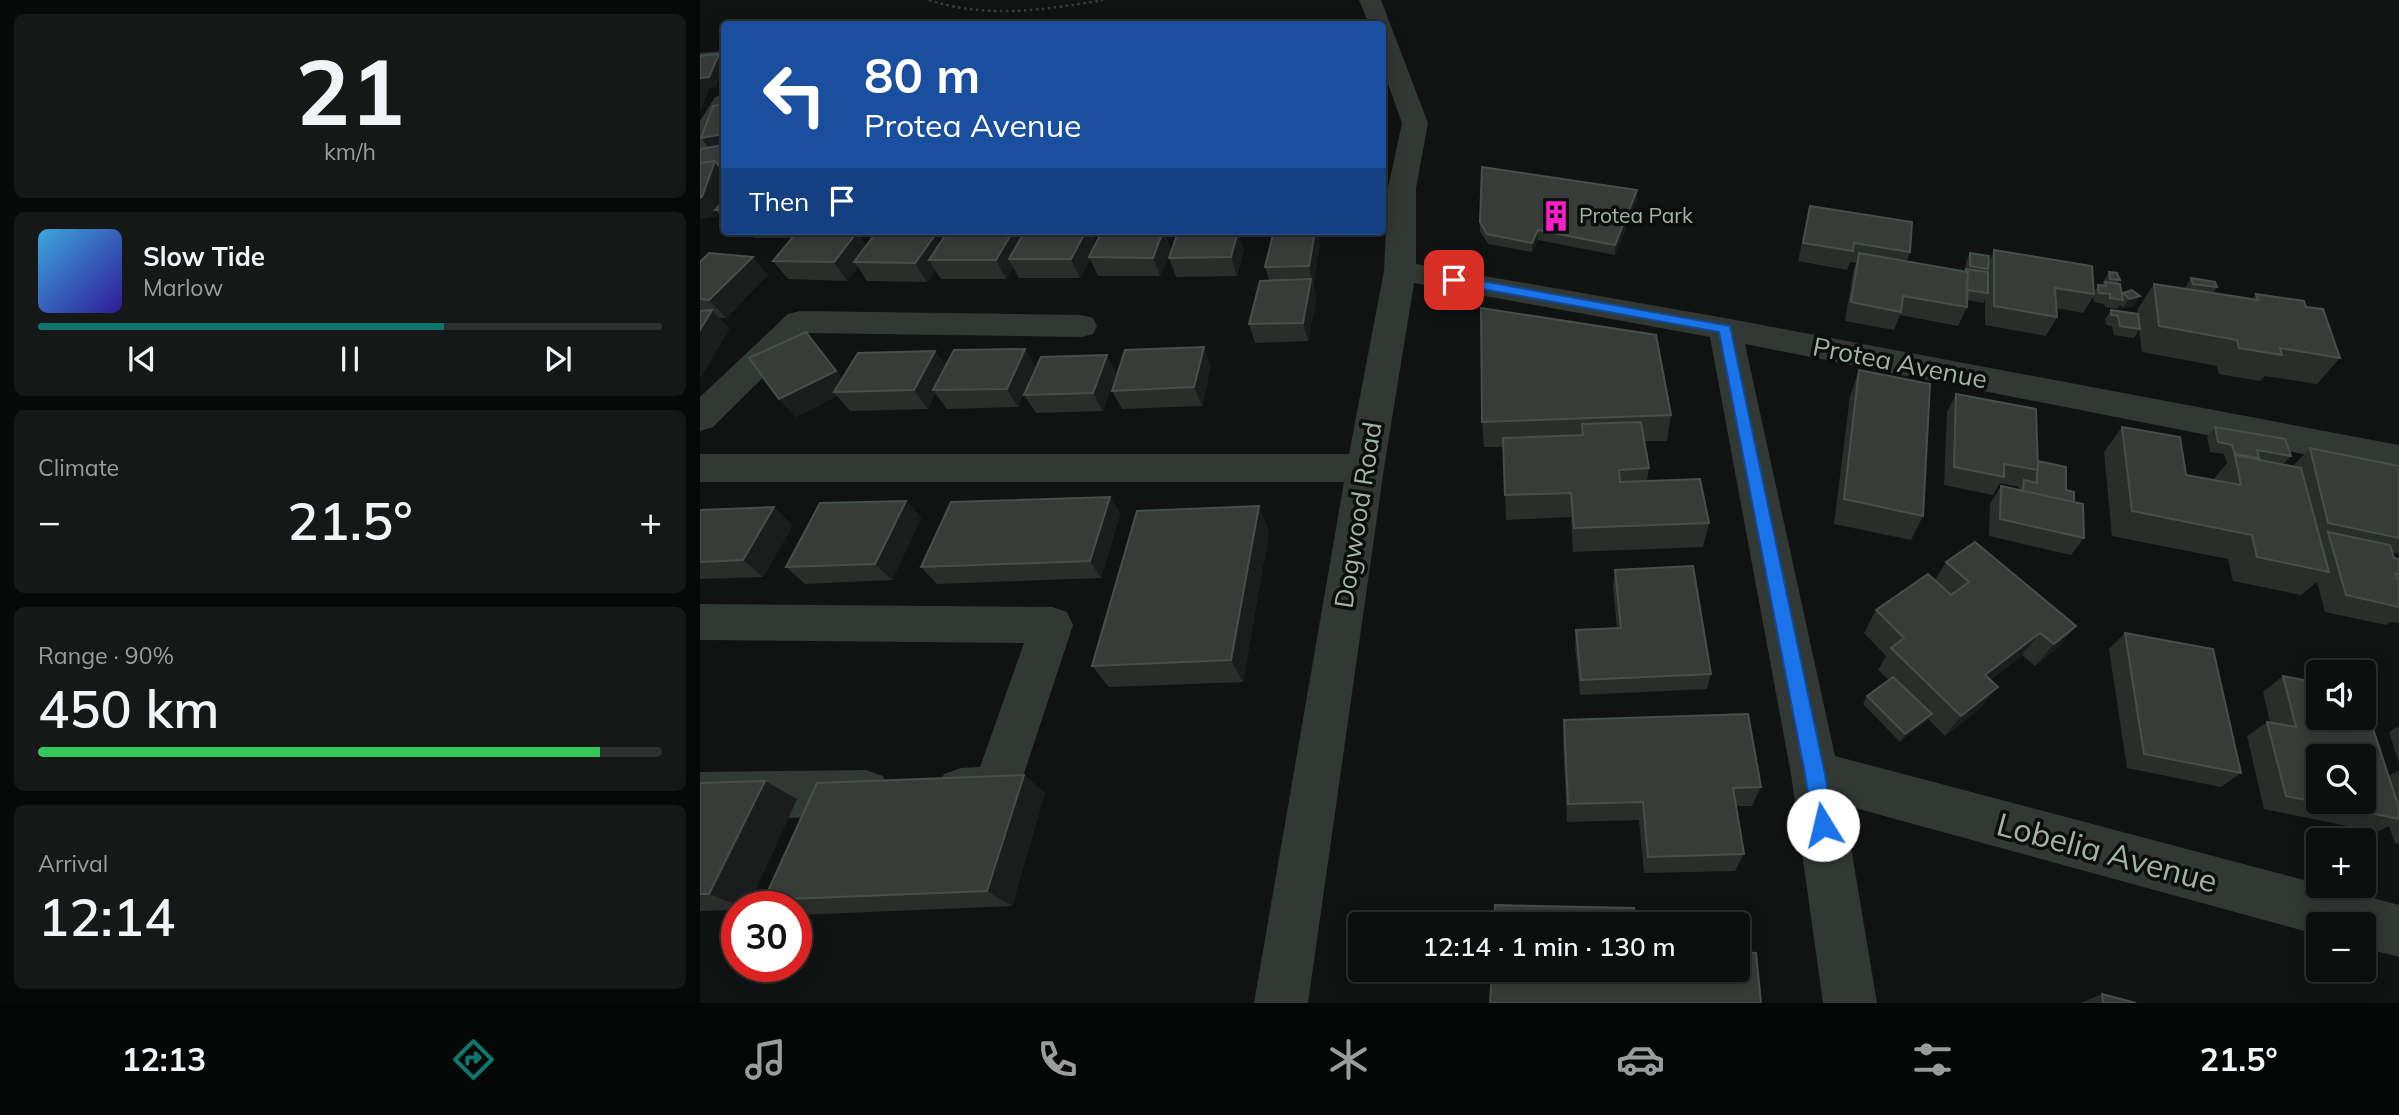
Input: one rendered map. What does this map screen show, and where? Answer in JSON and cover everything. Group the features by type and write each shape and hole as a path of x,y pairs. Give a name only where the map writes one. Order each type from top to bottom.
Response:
{"street":[{"path":"1370,0 1379,21"},
{"name":"Dogwood Road","path":"1281,1003 1364,468 1400,271 1392,188 1415,123 1386,43"},
{"path":"700,60 721,58"},
{"path":"700,144 721,107"},
{"name":"Protea Avenue","path":"1400,271 1725,329 2399,459"},
{"path":"700,418 800,322 1081,326"},
{"path":"1725,329 1815,774 1850,1003"},
{"path":"700,468 1364,468"},
{"path":"700,622 1052,625 996,790 700,796"},
{"name":"Lobelia Avenue","path":"1815,774 2399,931"}],"path":[{"path":"929,0 970,12 1053,8 1103,0"}],"building":[{"path":"719,54 709,77 700,78 700,56"},
{"path":"721,105 721,135 701,138 713,106"},
{"path":"721,146 721,167 715,161 700,163 700,149"},
{"path":"715,161 702,197 700,198 700,163"},
{"name":"Protea Park","path":"1482,167 1637,190 1615,245 1538,230 1532,243 1487,234 1480,222"},
{"path":"1810,206 1912,222 1910,252 1854,243 1853,251 1803,243"},
{"path":"795,235 855,235 834,262 773,261"},
{"path":"874,235 935,235 915,263 854,262"},
{"path":"945,235 1011,235 996,260 929,260"},
{"path":"1023,235 1084,235 1071,259 1009,259"},
{"path":"1100,235 1162,235 1153,258 1089,257"},
{"path":"1177,235 1237,235 1231,257 1169,258"},
{"path":"1273,235 1314,235 1309,266 1265,267"},
{"path":"1994,250 2092,266 2094,294 2055,288 2057,317 1994,306"},
{"path":"709,253 753,257 709,300 700,299 700,262"},
{"path":"1859,253 1968,272 1967,307 1903,296 1901,312 1851,302"},
{"path":"1970,253 1989,256 1988,269 1970,266"},
{"path":"1966,269 1988,272 1988,293 1967,290"},
{"path":"2109,272 2117,273 2120,280 2110,279"},
{"path":"2191,278 2215,282 2217,287 2193,284"},
{"path":"1311,279 1303,323 1249,324 1260,281"},
{"path":"2105,282 2120,284 2123,300 2110,298 2110,294 2099,293 2098,285 2106,286"},
{"path":"2154,284 2258,300 2256,294 2304,301 2306,307 2323,309 2340,358 2280,348 2282,355 2239,348 2237,340 2159,326"},
{"path":"2132,290 2140,296 2129,299 2123,293"},
{"path":"1481,308 1656,335 1671,415 1482,422"},
{"path":"712,310 700,330 700,311"},
{"path":"2111,310 2138,314 2140,329 2120,326 2118,316 2111,315"},
{"path":"806,332 836,371 779,399 749,358"},
{"path":"1204,347 1194,387 1112,391 1125,350"},
{"path":"1025,349 1007,389 933,390 954,350"},
{"path":"935,351 914,390 834,392 858,353"},
{"path":"1107,355 1093,393 1024,395 1041,357"},
{"path":"1859,370 1930,384 1923,516 1844,499"},
{"path":"1956,394 2036,409 2038,470 2004,464 2004,477 1954,467"},
{"path":"1641,422 1649,468 1619,470 1620,482 1700,479 1709,523 1574,528 1571,493 1505,495 1503,438 1583,435 1582,424"},
{"path":"2122,427 2180,437 2186,475 2241,485 2235,455 2301,468 2329,572 2257,557 2252,535 2132,511"},
{"path":"2215,427 2285,439 2291,456 2257,450 2259,458 2235,454 2232,445 2218,442"},
{"path":"2310,448 2399,466 2399,538 2328,523"},
{"path":"2038,461 2066,467 2066,490 2074,492 2074,502 2023,491 2024,480 2037,483"},
{"path":"2001,486 2083,504 2084,538 2000,519"},
{"path":"1110,497 1090,561 921,567 951,502"},
{"path":"906,501 875,564 786,567 820,503"},
{"path":"1259,506 1231,660 1092,666 1137,511"},
{"path":"774,507 743,560 700,562 700,510"},
{"path":"2328,532 2390,545 2394,558 2399,559 2399,574 2396,573 2399,581 2399,607 2346,595"},
{"path":"1975,542 2076,626 2054,644 2040,633 1985,675 1998,687 1961,716 1891,648 1904,638 1876,610 1928,574 1951,595 1969,582 1946,562"},
{"path":"1693,566 1711,674 1581,680 1576,630 1621,628 1615,570"},
{"path":"2125,633 2213,649 2241,773 2144,754"},
{"path":"2283,676 2306,680 2306,730 2373,730 2399,808 2399,819 2374,814 2376,744 2306,744 2306,800 2286,796 2267,722 2296,727"},
{"path":"1893,677 1932,714 1905,734 1867,696"},
{"path":"1748,714 1761,787 1733,788 1744,854 1648,857 1643,802 1568,804 1564,720"},
{"path":"1024,775 987,891 812,898 812,891 768,891 817,783"},
{"path":"765,781 709,894 700,894 700,783"},
{"path":"1495,905 1634,908 1634,912 1495,912"},
{"path":"1750,953 1756,953 1761,1003 1490,1003 1491,982 1750,982"},
{"path":"2102,994 2136,1003 2103,1003"}],"place":[{"name":"Protea Park","path":"1556,216"}],"route":[{"path":"1454,280 1725,329 1823,825"}]}
